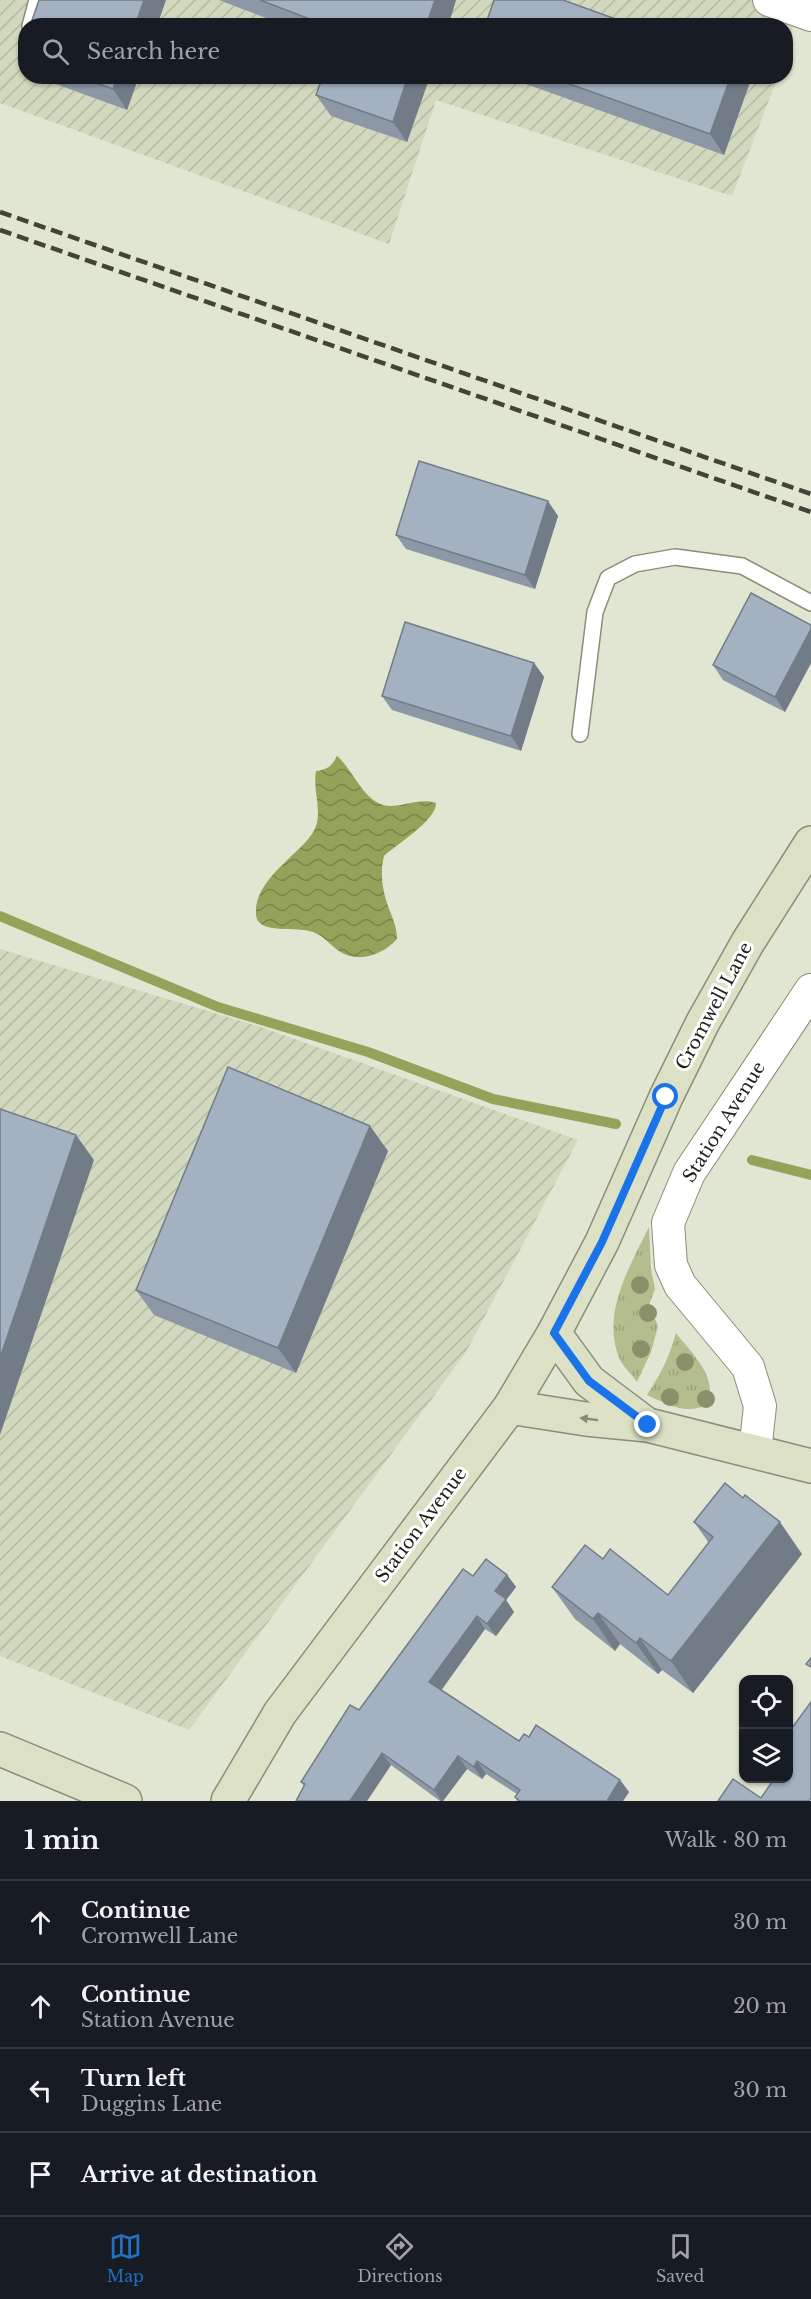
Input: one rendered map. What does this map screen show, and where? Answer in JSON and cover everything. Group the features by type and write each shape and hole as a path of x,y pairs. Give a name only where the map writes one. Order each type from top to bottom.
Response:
{"street":[{"path":"769,0 811,15"},
{"name":"Cromwell Lane","path":"602,1242 666,1097 703,1022 748,942 811,843"},
{"name":"Station Avenue","path":"755,1452 760,1406 748,1367 680,1285 671,1265 668,1223 689,1173 811,990"},
{"name":"Station Avenue","path":"228,1801 280,1713 510,1407 554,1333 602,1242"},
{"path":"554,1333 589,1381 648,1425"},
{"path":"510,1407 586,1419 648,1425 811,1466"},
{"path":"0,1749 91,1794 125,1801"}],"lane":[{"path":"32,18 37,0"},
{"path":"580,734 595,612 608,578 635,564 675,556 742,566 811,603"}],"shaded area":[{"path":"0,0 799,0 793,27 793,18 18,18 18,84 775,84 732,196 436,100 389,244 0,103"},
{"path":"0,949 258,1026 578,1140 466,1352 189,1730 0,1656"}],"green space":[{"path":"649,1227 651,1269 655,1289 649,1305 658,1326 651,1352 637,1382 620,1360 613,1326 615,1308 626,1274"},
{"path":"676,1333 707,1375 710,1395 707,1405 699,1408 684,1409 647,1395 664,1365"}],"water":[{"path":"337,756 366,793 381,804 390,806 425,801 436,803 435,810 430,817 384,856 383,886 397,939 385,949 370,956 346,955 313,932 265,926 259,922 256,915 261,891 268,880 305,843 316,827 318,811 316,771 329,767"}],"building":[{"path":"39,0 144,0 138,18 33,18"},
{"path":"260,0 435,0 429,18 307,18"},
{"path":"494,0 563,0 613,18 488,18"},
{"path":"99,84 115,84 113,89"},
{"path":"320,84 405,84 393,122 316,95"},
{"path":"569,84 728,84 710,134"},
{"path":"419,461 548,501 525,575 396,535"},
{"path":"751,593 811,625 775,697 713,665"},
{"path":"405,622 534,663 511,736 382,696"},
{"path":"228,1067 370,1126 278,1348 136,1290"},
{"path":"0,1109 76,1135 0,1358"},
{"path":"725,1483 743,1498 745,1495 780,1522 671,1661 640,1638 636,1643 598,1613 593,1619 552,1587 585,1545 603,1559 610,1549 668,1595 713,1537 694,1522"},
{"path":"486,1559 507,1575 495,1591 506,1599 487,1624 477,1616 429,1682 519,1741 524,1734 529,1737 536,1725 620,1780 607,1801 520,1801 515,1797 520,1790 477,1761 474,1767 458,1756 434,1790 382,1753 350,1801 296,1801 305,1784 301,1782 350,1705 359,1710 463,1569 473,1576"},
{"path":"811,1702 811,1798 809,1801 718,1801 733,1779 761,1798 771,1783 793,1783 793,1727"}],"waterway":[{"path":"0,916 218,1007 368,1052 493,1099 616,1124"},
{"path":"752,1160 811,1175"}],"railway":[{"path":"0,212 811,494"},
{"path":"0,230 811,512"}],"route":[{"path":"648,1425 589,1381 554,1333 602,1242 666,1097"}]}
